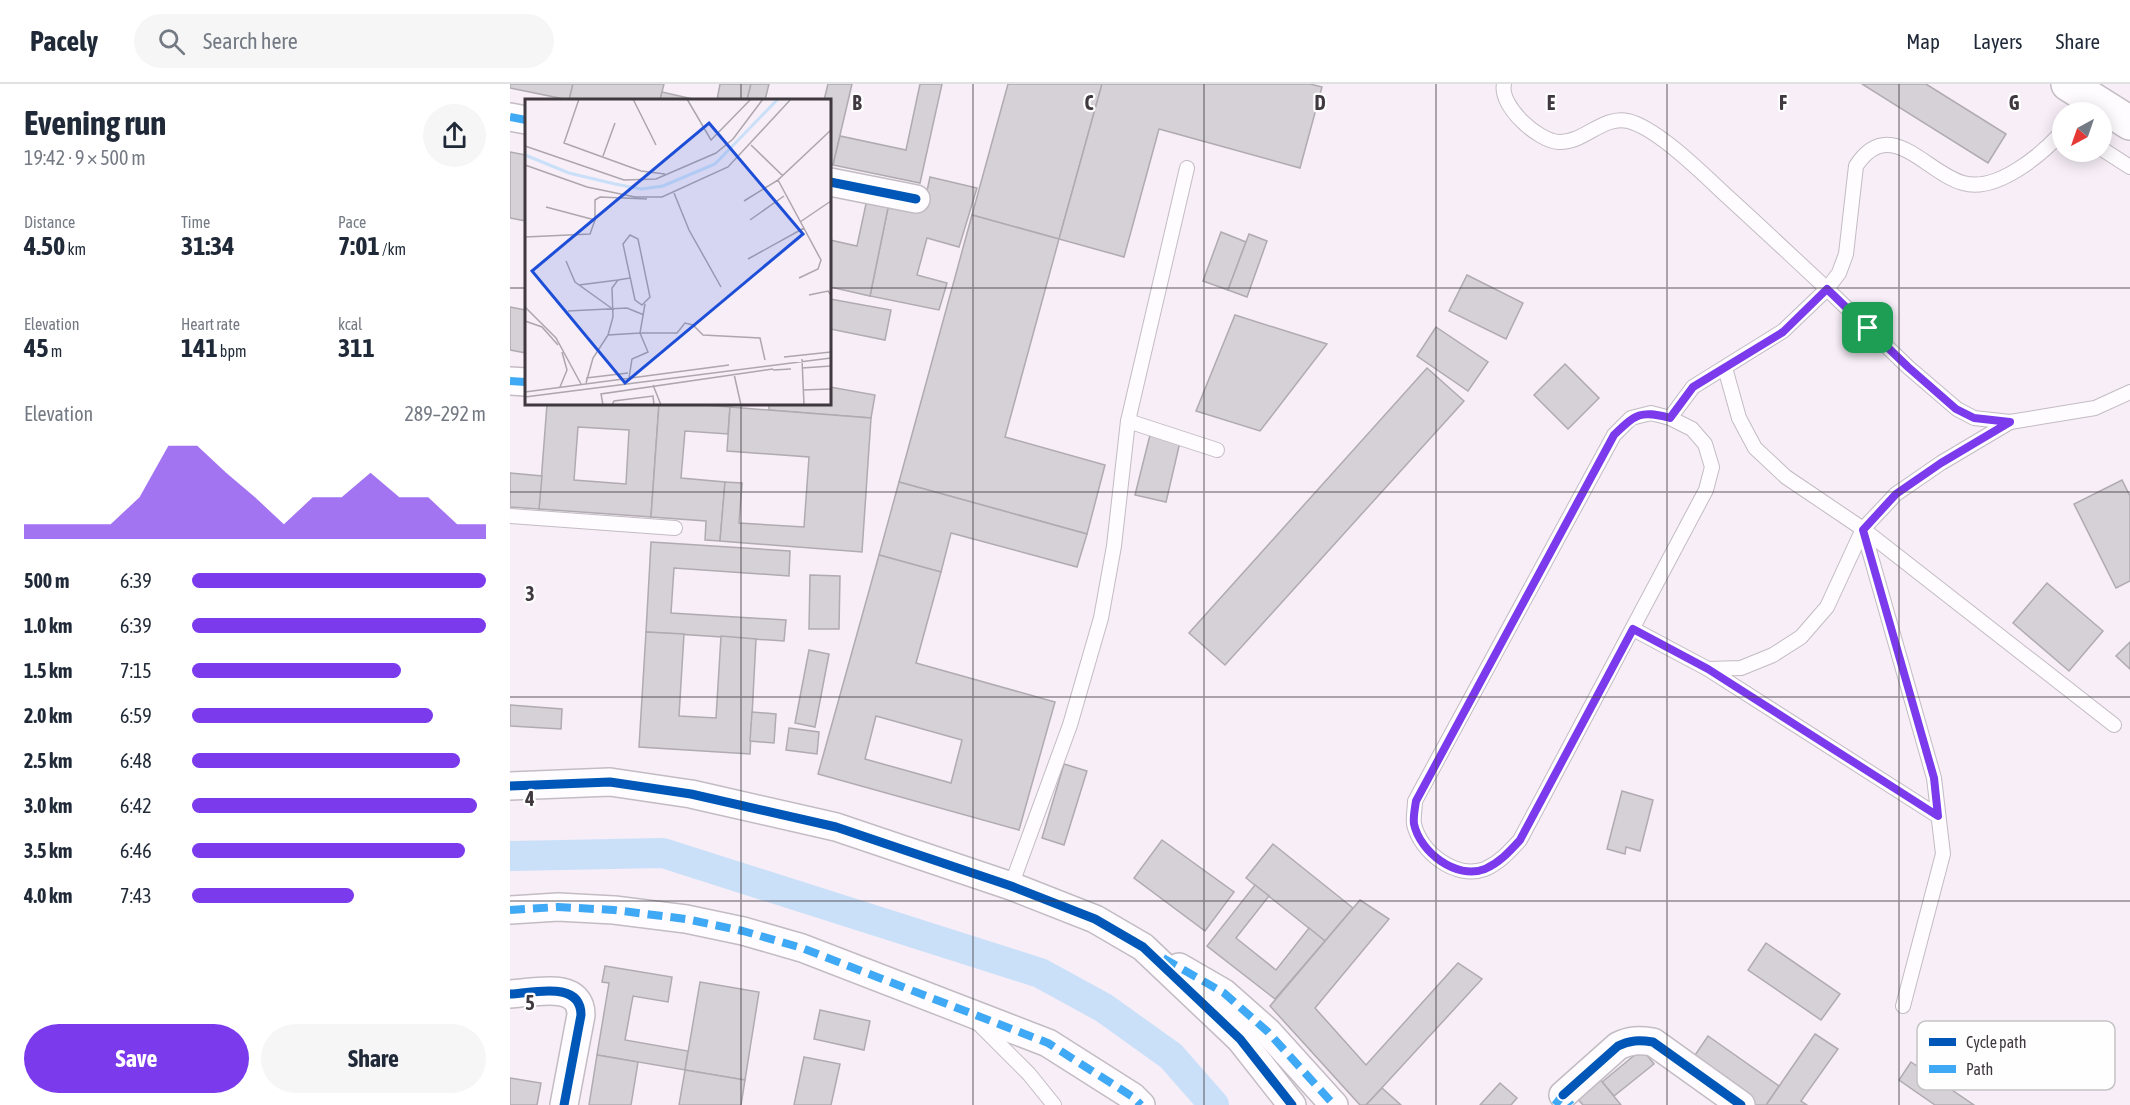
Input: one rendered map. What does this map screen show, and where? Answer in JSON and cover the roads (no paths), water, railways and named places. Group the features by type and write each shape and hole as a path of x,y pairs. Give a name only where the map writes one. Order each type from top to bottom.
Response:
{"main road":[{"path":"2083,92 2130,123"}],"street":[{"path":"510,117 525,120"},
{"path":"831,182 916,200"},
{"path":"510,381 525,382"},
{"path":"510,786 610,782 691,794 836,827 1011,886 1095,919 1224,993 1269,1032 1334,1105"},
{"path":"510,910 558,907 614,910 686,919 743,931 802,948 1048,1043 1142,1105"},
{"path":"1143,947 1240,1039 1292,1105"},
{"path":"510,994 559,991 569,993 581,1006 564,1105"},
{"path":"1563,1102 1618,1046 1639,1040 1653,1042 1741,1105"}],"lane":[{"path":"1504,84 1506,100 1524,124 1540,135 1559,142 1577,139 1608,123 1619,120 1630,121 1653,134 1689,161 1908,367 1956,409 1974,418 2010,422 2095,408 2130,392"},
{"path":"1670,418 1693,387 1783,332 1827,289 1839,273 1846,254 1857,166 1873,148 1892,145 1910,150 1949,177 1965,184 1984,183 2015,172 2052,143"},
{"path":"2112,155 2130,167"},
{"path":"1011,886 1070,725 1101,618 1114,546 1128,422 1187,168"},
{"path":"1725,368 1739,418 1755,448 1786,477 1863,530 1940,588 2010,646 2114,725"},
{"path":"1651,413 1670,418 1692,429 1705,444 1712,467 1706,490 1633,629 1520,840 1504,858 1482,870 1462,871 1441,861 1422,844 1414,824 1416,801 1614,435 1631,418 1651,413"},
{"path":"1128,422 1217,450"},
{"path":"1708,669 1741,668 1773,655 1801,637 1827,607 1863,530 1896,494 1941,463 2010,422"},
{"path":"510,516 675,528"},
{"path":"1863,530 1934,778 1943,854 1903,1006"},
{"path":"1633,629 1708,669 1938,816"},
{"path":"965,1010 1029,1074 1054,1105"}],"waterway":[{"path":"510,856 663,853 1040,973 1104,1008 1171,1056 1214,1105"}]}
